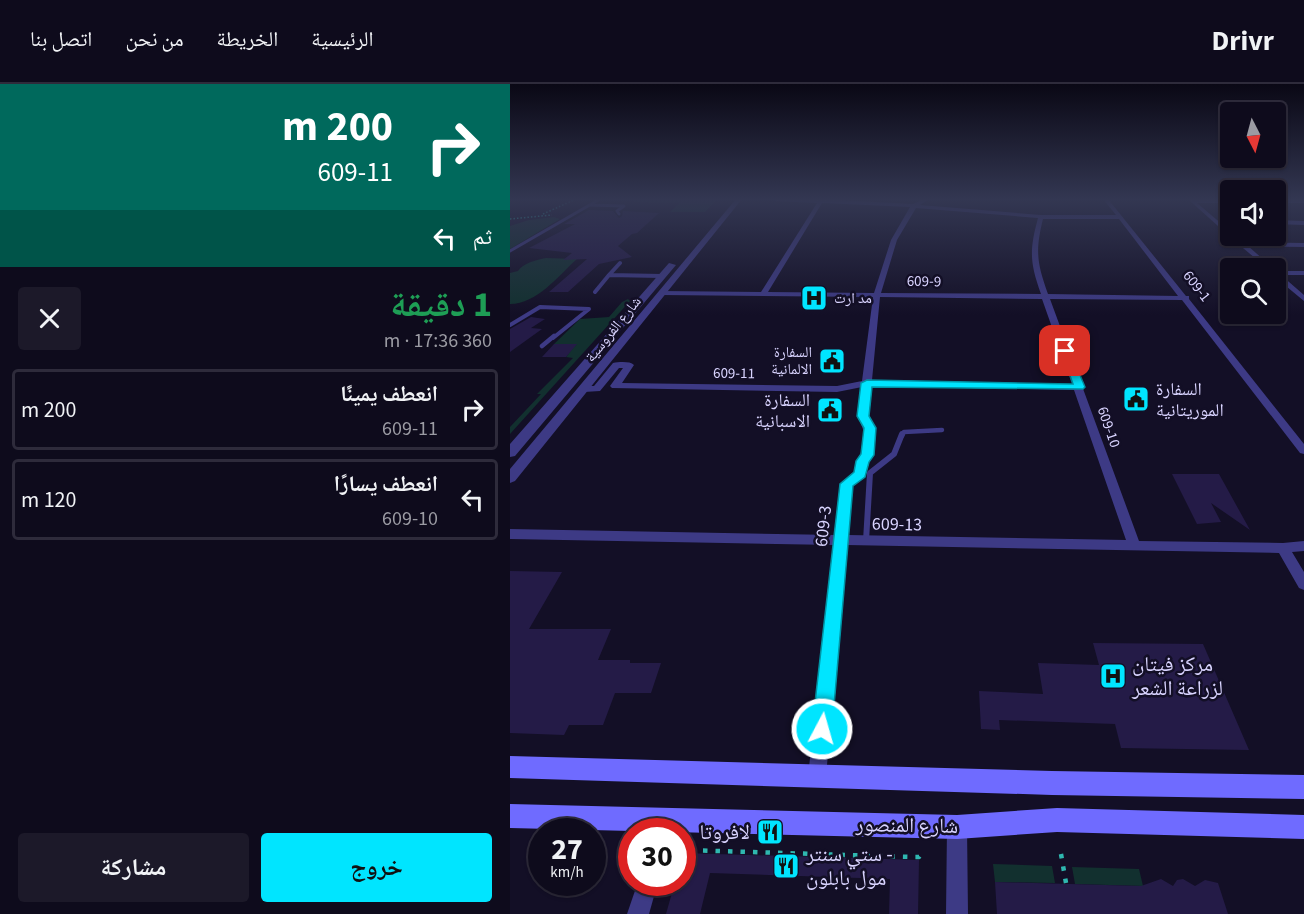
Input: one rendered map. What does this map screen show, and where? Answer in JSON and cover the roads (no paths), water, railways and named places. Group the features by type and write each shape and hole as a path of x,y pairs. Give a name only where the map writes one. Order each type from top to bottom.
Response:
{"main road":[{"path":"510,767 1052,783 1304,787"},
{"name":"شارع المنصور","path":"510,816 618,822"},
{"name":"شارع المنصور","path":"696,825 957,827 1057,820 1304,827"}],"street":[{"name":"شارع الفروسية","path":"510,453 662,276 699,238"},
{"name":"شارع الفروسية","path":"510,478 662,293 701,238"},
{"path":"764,294 798,238"},
{"name":"609-3","path":"817,776 847,484 860,474 862,461 867,455 870,428 863,416 878,294 895,238"},
{"name":"609-10","path":"1035,238 1035,268 1134,545"},
{"name":"609-1","path":"1138,238 1304,451"},
{"path":"1286,245 1304,245"},
{"path":"1243,246 1258,258"},
{"path":"1286,273 1304,273"},
{"path":"1286,283 1304,299"},
{"name":"609-9","path":"662,293 1186,298"},
{"name":"609-11","path":"584,389 597,389 615,365 630,365 615,386 837,389 867,383 1079,387"},
{"name":"609-13","path":"510,534 1283,548"},
{"path":"1304,546 1283,548 1304,584"},
{"path":"957,827 957,914"},
{"path":"638,914 644,896"}],"lane":[{"path":"510,251 533,238"},
{"path":"595,292 620,263"},
{"path":"609,275 662,276"},
{"path":"510,325 540,307 589,309 542,346"},
{"path":"866,541 870,473 888,460 897,449 904,432 942,430"}],"place":[{"name":"مد ارت","path":"814,298"},
{"name":"السفارة الالمانية","path":"832,361"},
{"name":"السفارة الموريتانية","path":"1136,399"},
{"name":"السفارة الاسبانية","path":"830,410"},
{"name":"مركز فيتان لزراعة الشعر","path":"1113,676"},
{"name":"لافروتا","path":"770,832"},
{"name":"ستي سنتر - مول بابلون","path":"786,866"}]}
